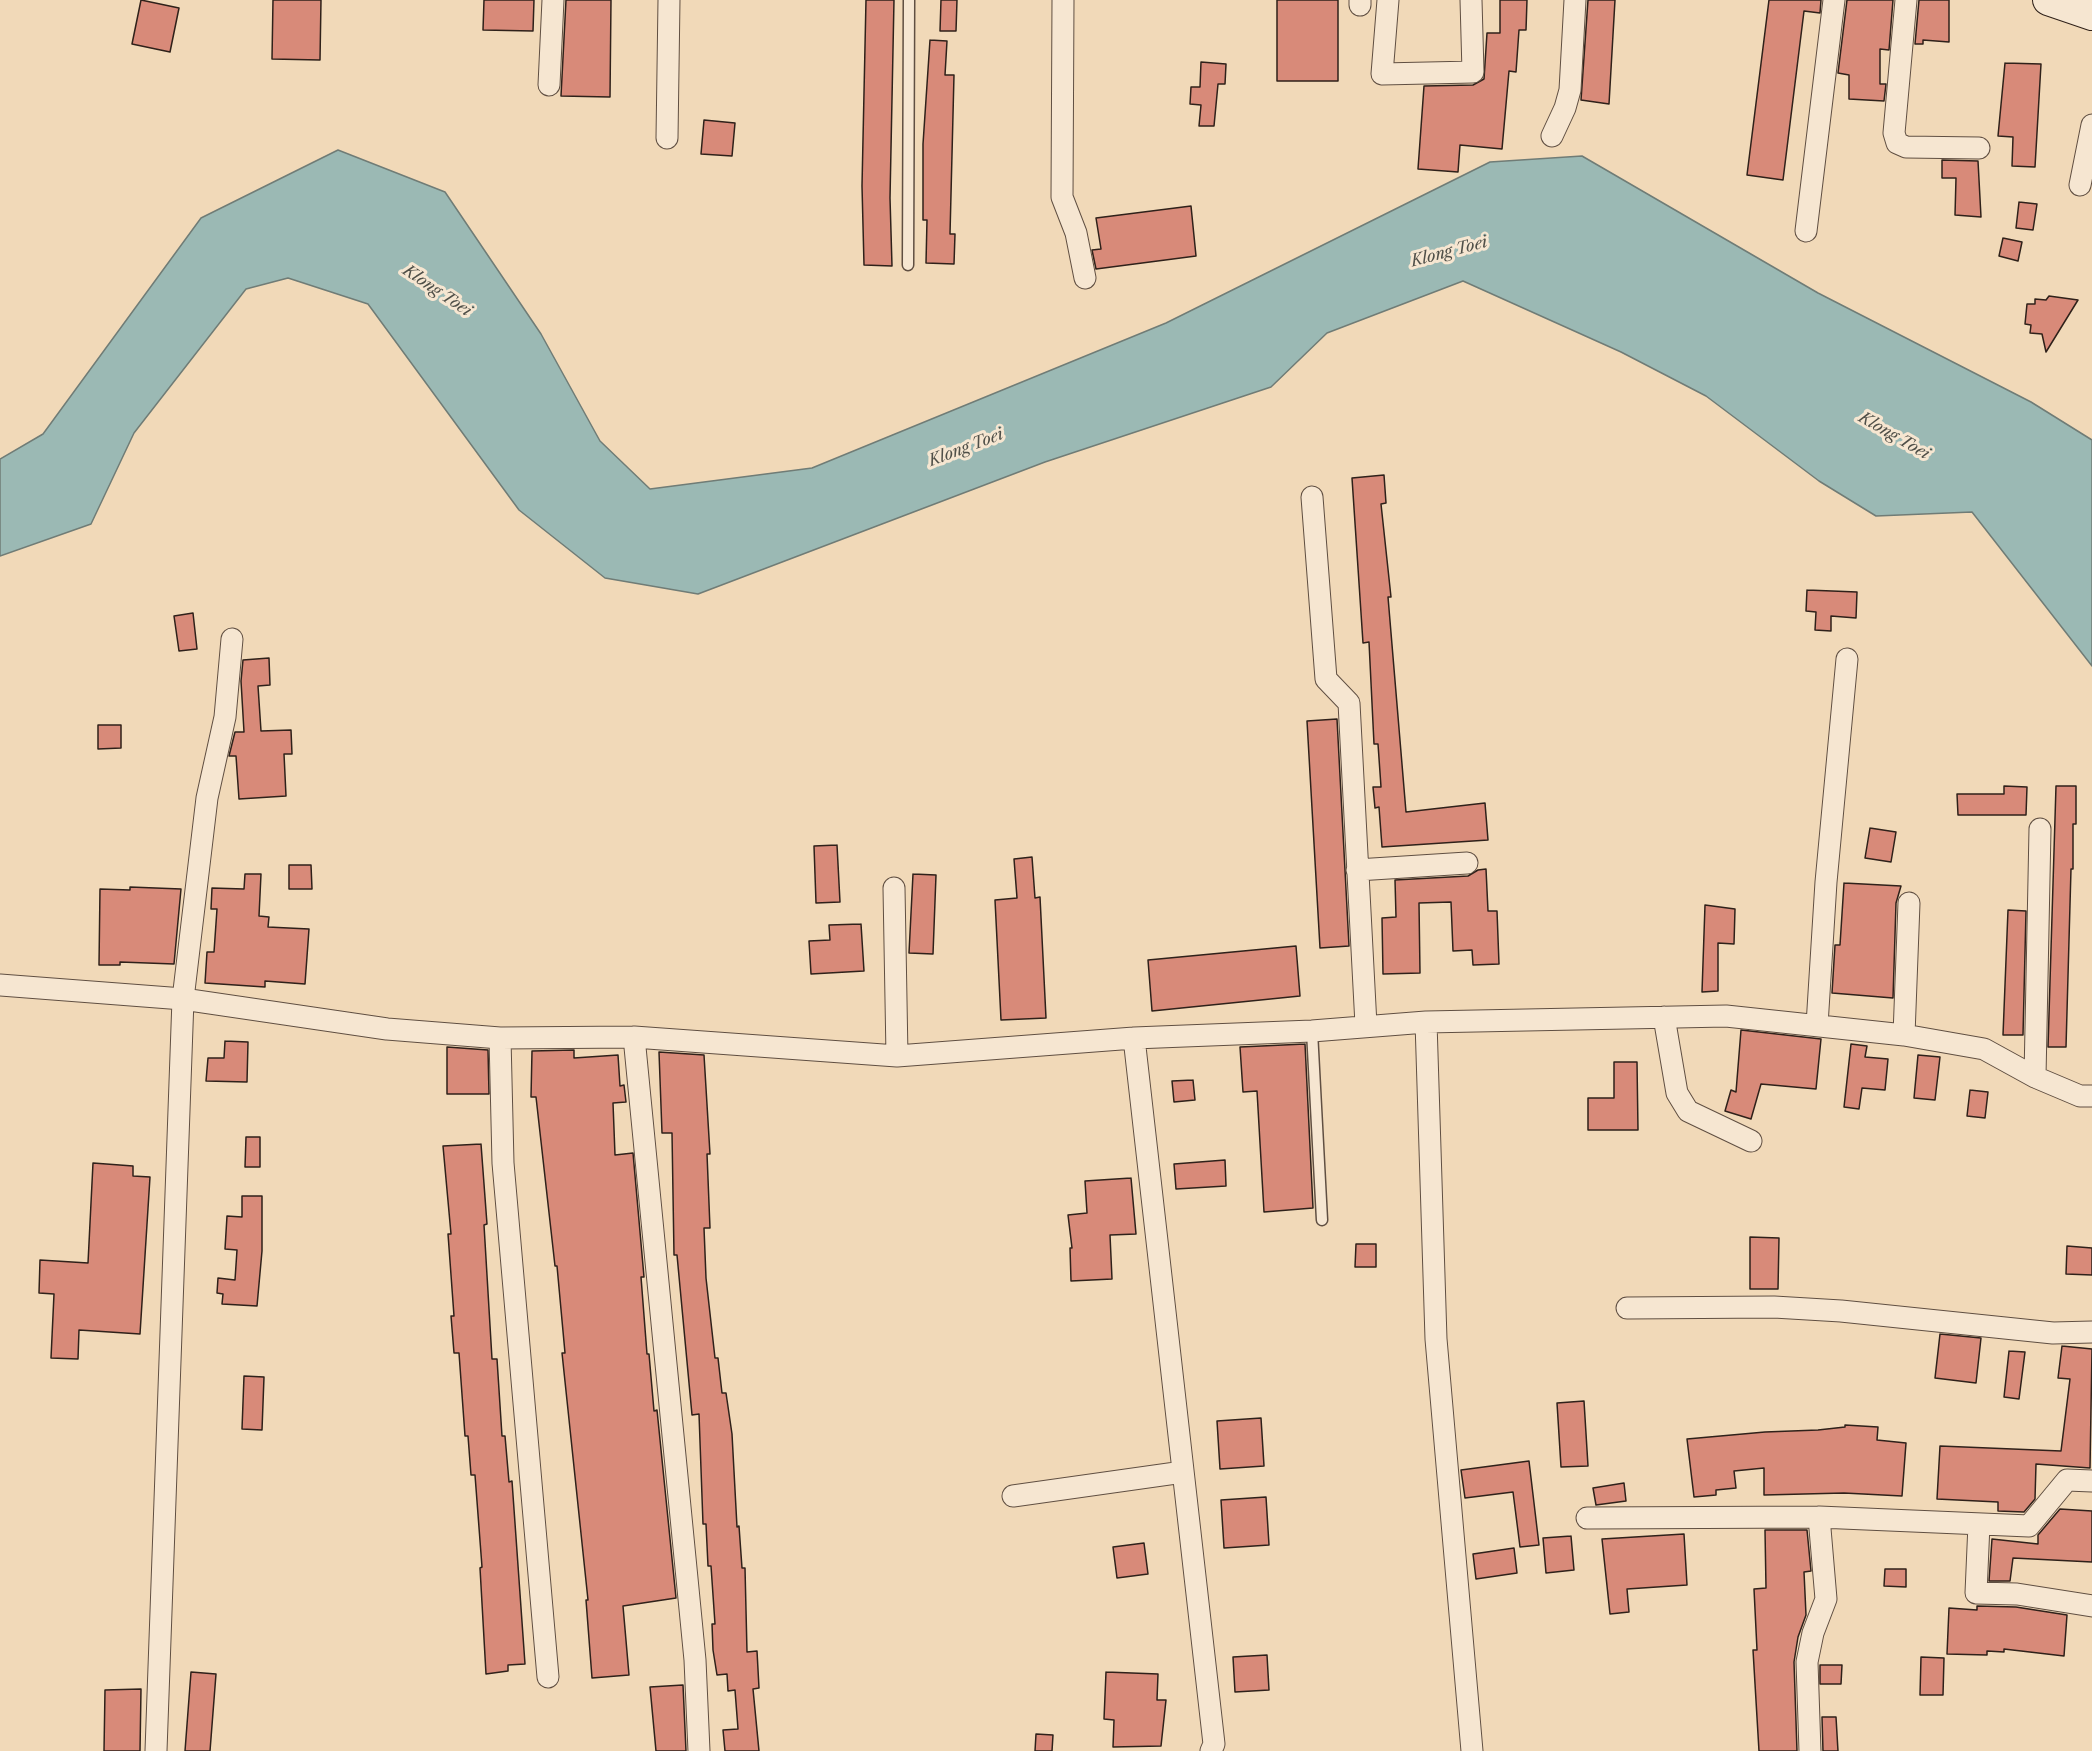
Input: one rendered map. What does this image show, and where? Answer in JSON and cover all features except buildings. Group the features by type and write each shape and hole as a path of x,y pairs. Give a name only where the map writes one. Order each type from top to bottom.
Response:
{"street":[{"path":"549,85 553,0"},
{"path":"667,138 669,0"},
{"path":"1063,0 1062,197 1076,233 1085,278"},
{"path":"1388,0 1382,74 1473,72 1471,0"},
{"path":"1552,136 1565,108 1570,90 1575,0"},
{"path":"1806,231 1834,0"},
{"path":"1906,0 1893,133 1897,143 1906,147 1979,148"},
{"path":"2048,0 2092,15"},
{"path":"2080,185 2092,125"},
{"path":"1312,496 1326,679 1349,703 1366,1025"},
{"path":"156,1751 183,999 207,798 225,717 232,639"},
{"path":"1817,1026 1826,882 1847,658"},
{"path":"2035,1077 2040,829"},
{"path":"1357,870 1467,863"},
{"path":"894,888 897,1056"},
{"path":"1904,1035 1909,903"},
{"path":"0,985 183,999 387,1029 500,1038 634,1037 897,1056 1134,1038 1312,1031 1426,1022 1726,1016 1904,1035 1984,1049 2035,1077 2080,1096 2092,1096"},
{"path":"1664,1017 1677,1093 1688,1111 1751,1141"},
{"path":"1426,1022 1436,1339 1472,1751"},
{"path":"634,1037 695,1660 699,1751"},
{"path":"500,1038 503,1163 548,1677"},
{"path":"1134,1038 1214,1744 1211,1751"},
{"path":"1627,1308 1774,1307 1830,1310 2053,1333 2092,1332"},
{"path":"1013,1496 1183,1472"},
{"path":"1587,1518 1819,1516 2029,1526 2067,1480 2092,1481"},
{"path":"1810,1751 1807,1662 1813,1633 1826,1599 1819,1516"},
{"path":"1980,1524 1976,1593 2017,1594 2092,1606"}],"lane":[{"path":"908,265 909,0"},
{"path":"1312,1031 1322,1220"}],"water":[{"name":"Klong Toei","path":"338,150 445,192 541,334 600,441 650,489 812,468 1166,323 1490,162 1582,156 1818,293 2031,402 2092,440 2092,666 1972,512 1876,516 1819,481 1706,396 1621,352 1463,281 1327,333 1271,387 1045,462 698,594 605,578 519,510 368,304 288,278 246,289 134,433 91,524 0,556 0,459 43,434 201,218"}]}
